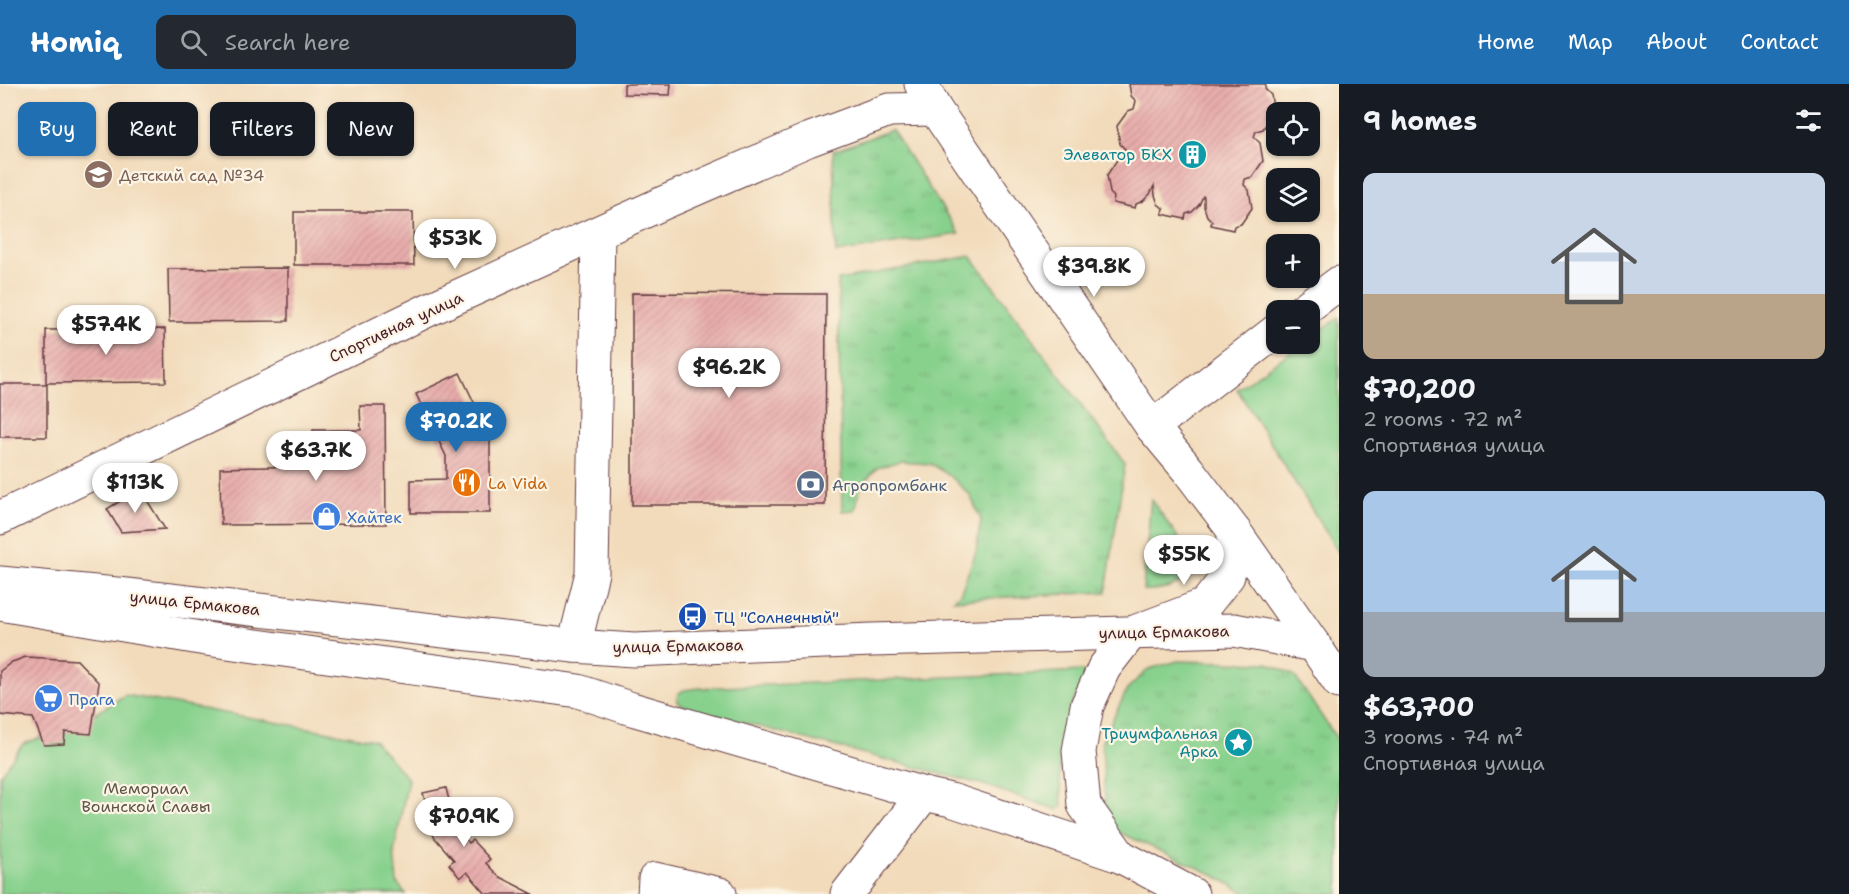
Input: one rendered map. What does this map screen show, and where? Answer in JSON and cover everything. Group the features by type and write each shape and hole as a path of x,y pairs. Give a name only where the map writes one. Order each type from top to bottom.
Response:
{"main road":[{"name":"Спортивная улица","path":"0,518 420,315 663,203 808,140 928,97"},
{"path":"928,97 1152,427 1188,470 1234,532 1339,682"},
{"path":"574,646 592,573 598,233"},
{"path":"1316,300 1339,283"},
{"path":"1152,427 1266,339"},
{"path":"1120,856 1084,805 1079,751 1087,706 1104,668 1131,633 1205,605 1228,576 1234,532"},
{"name":"улица Ермакова","path":"0,583 574,646 634,650 849,641 1234,630 1314,645"},
{"name":"улица Ермакова","path":"0,604 206,639 578,691 924,794 951,800 1120,856 1192,894"},
{"path":"847,894 924,794"},
{"path":"654,894 655,879 720,894"}],"green space":[{"path":"892,130 959,234 836,253 833,151"},
{"path":"971,256 1125,464 1106,592 953,600 960,594 976,552 981,520 970,495 949,475 929,463 900,461 877,468 861,486 855,510 842,511 838,280"},
{"path":"1339,318 1339,553 1237,389 1288,354 1320,354 1320,331"},
{"path":"1151,499 1191,556 1191,565 1187,576 1176,584 1163,589 1143,590"},
{"path":"1178,661 1268,663 1294,675 1339,742 1339,894 1247,894 1212,874 1116,831 1105,804 1102,741 1128,688 1149,669"},
{"path":"1083,671 1086,677 1068,712 1060,745 1062,806 1058,810 984,785 699,711 677,702 678,694 684,690 700,688"},
{"name":"Мемориал Воинской Славы","path":"125,695 374,740 408,779 394,852 397,883 406,894 0,894 0,775 23,744 80,723"}],"building":[{"path":"624,84 671,84 670,95 624,94"},
{"name":"Элеватор БКХ","path":"1129,84 1266,84 1265,89 1271,95 1272,102 1266,102 1266,125 1263,129 1256,131 1254,137 1260,143 1263,161 1252,177 1245,179 1244,185 1249,190 1252,208 1241,224 1234,226 1233,230 1211,225 1212,221 1207,216 1203,196 1199,205 1186,214 1185,219 1162,214 1164,209 1158,204 1154,186 1150,194 1136,204 1135,208 1113,203 1114,197 1110,193 1107,175 1117,160 1123,158 1125,149 1120,144 1117,126 1128,111 1134,109 1136,101 1131,96"},
{"path":"294,212 413,212 414,265 294,265"},
{"path":"288,268 288,321 169,322 168,269"},
{"path":"632,293 826,294 825,505 632,505"},
{"path":"165,329 166,382 46,383 46,330"},
{"path":"460,373 490,436 490,513 411,513 411,480 446,479 446,456 416,394"},
{"path":"0,384 47,384 47,437 0,437"},
{"path":"360,406 385,406 386,524 221,525 220,468 313,466 313,430 361,430"},
{"path":"140,489 165,529 121,532 107,509"},
{"name":"Прага","path":"26,657 77,660 99,683 91,734 65,732 64,744 44,745 33,718 0,715 0,671 12,662"},
{"path":"446,788 456,829 469,843 472,840 490,859 486,863 498,876 533,894 486,894 467,872 460,878 449,864 454,860 434,837 423,793"}],"place":[{"name":"Элеватор БКХ","path":"1193,154"},
{"name":"Детский сад №34","path":"98,175"},
{"name":"La Vida","path":"467,483"},
{"name":"Агропромбанк","path":"811,485"},
{"name":"Хайтек","path":"326,517"},
{"name":"ТЦ \"Солнечный\"","path":"693,617"},
{"name":"Прага","path":"48,699"},
{"name":"Триумфальная Арка","path":"1239,742"}]}
